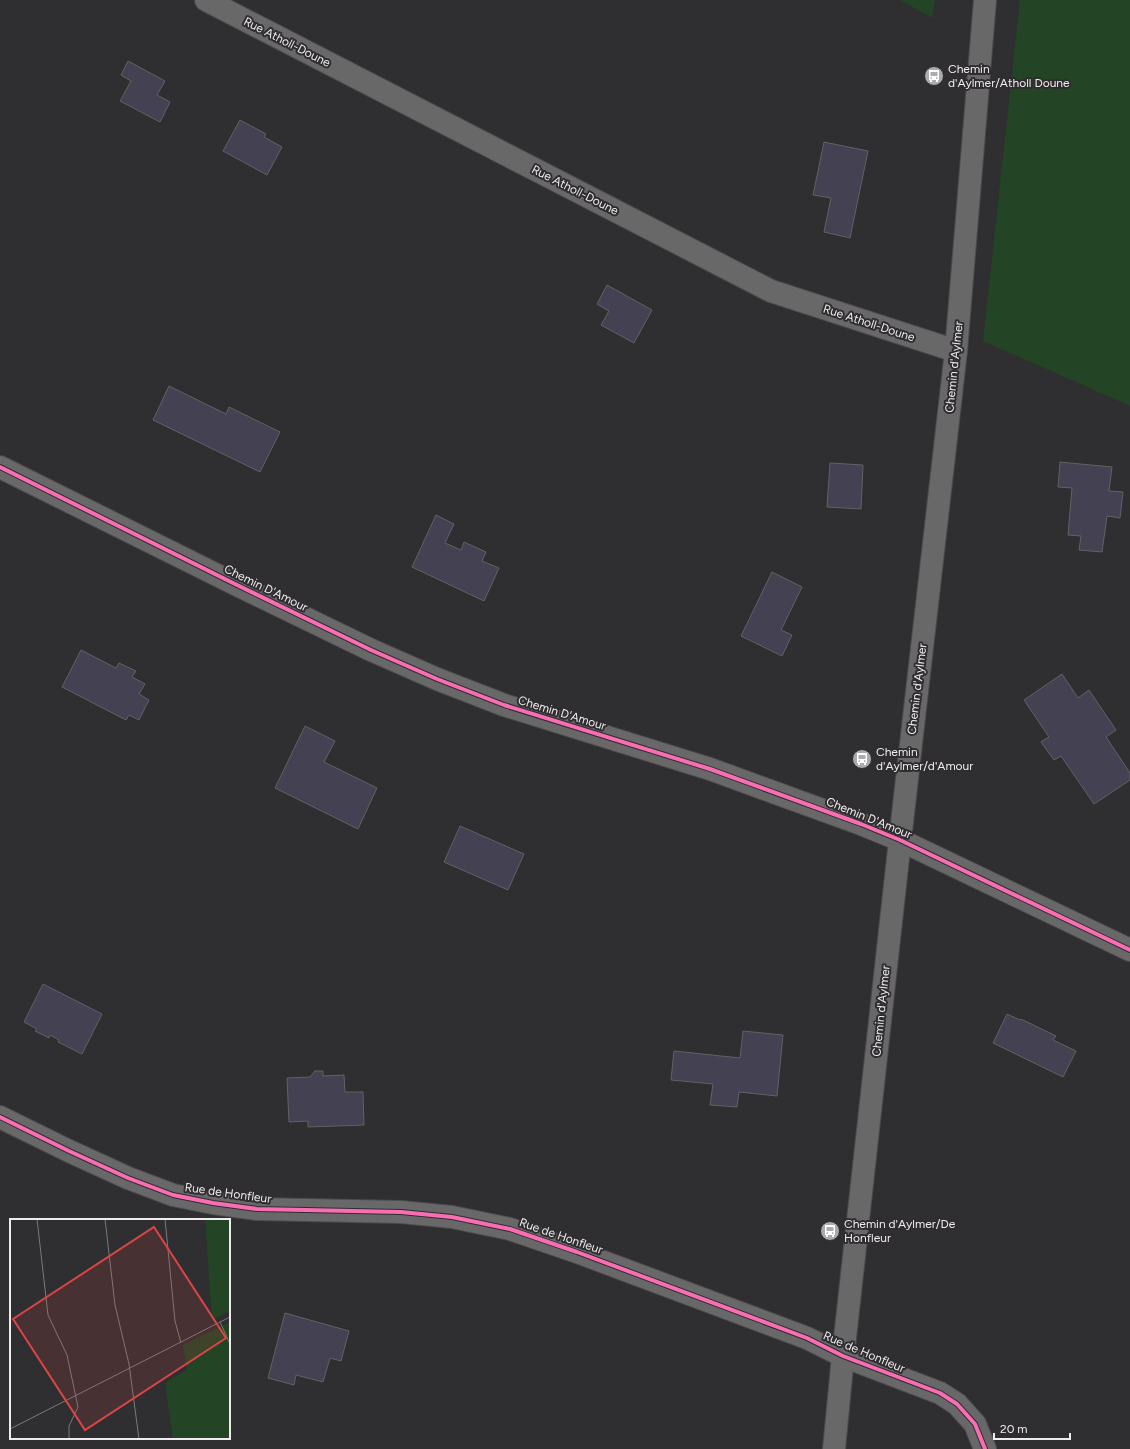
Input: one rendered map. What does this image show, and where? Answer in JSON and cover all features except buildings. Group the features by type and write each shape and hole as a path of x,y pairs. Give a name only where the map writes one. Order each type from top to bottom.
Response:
{"street":[{"name":"Rue Atholl-Doune","path":"206,0 771,291 956,351"},
{"name":"Chemin d'Aylmer","path":"834,1449 900,840 956,351 985,0"},
{"name":"Chemin D'Amour","path":"0,467 371,650 437,679 504,705 710,769 861,824 900,840 1130,950"},
{"name":"Rue de Honfleur","path":"0,1117 69,1152 128,1178 173,1195 213,1203 257,1209 401,1212 452,1217 510,1229 577,1252 800,1336 843,1356 940,1393 957,1404 975,1424 985,1449"}],"green space":[{"path":"900,0 935,0 932,18"},
{"path":"1020,0 1130,0 1130,406 983,341"}],"cycle path":[{"path":"0,467 371,650 437,679 504,705 710,769 861,824 900,840 1130,950"},
{"path":"0,1117 128,1178 173,1195 213,1203 257,1209 401,1212 452,1217 510,1229 577,1252 807,1338 843,1356 940,1393 957,1404 975,1424 985,1449"}],"place":[{"name":"Chemin d'Aylmer/Atholl Doune","path":"934,76"},
{"name":"Chemin d'Aylmer/d'Amour","path":"862,759"},
{"name":"Chemin d'Aylmer/De Honfleur","path":"830,1231"}]}
